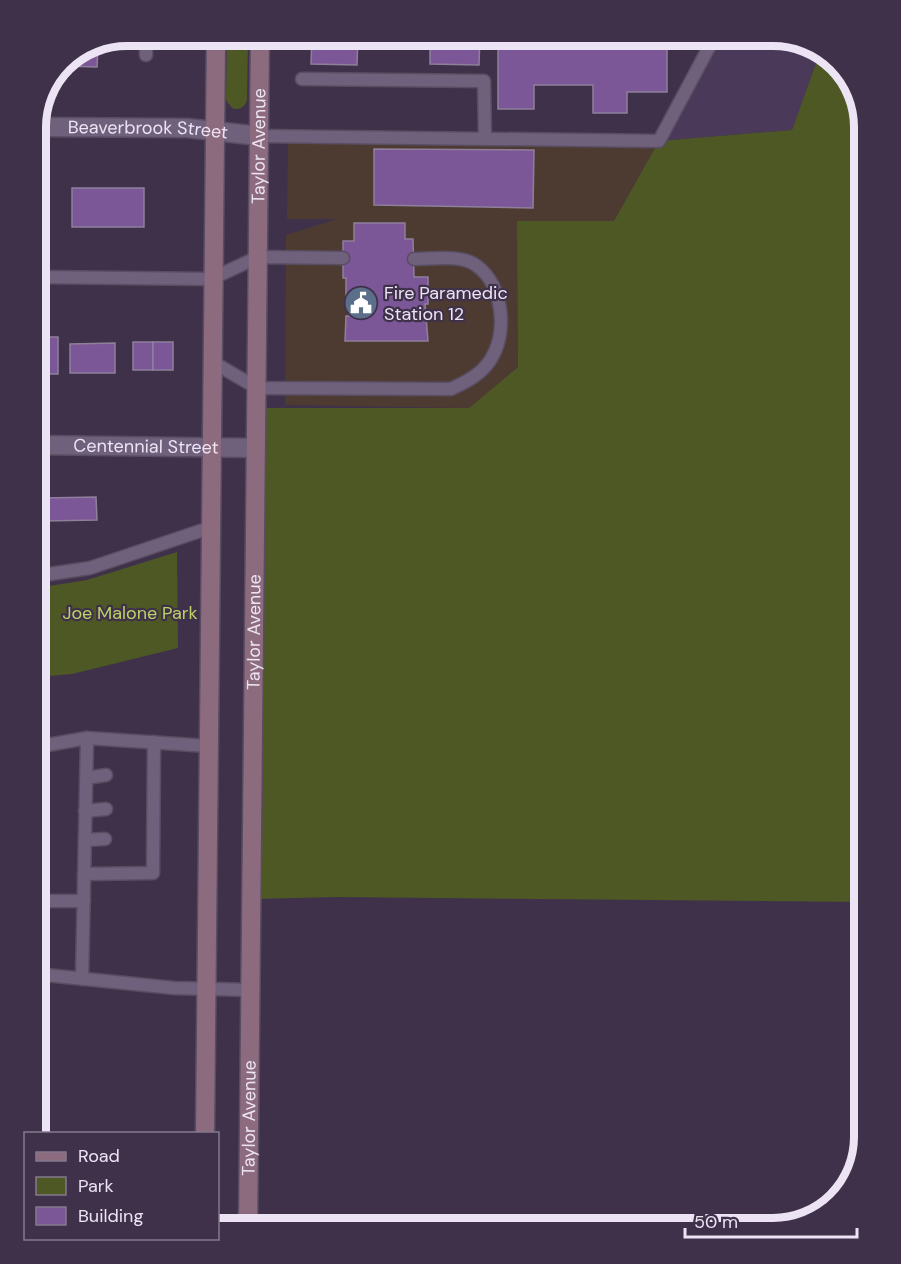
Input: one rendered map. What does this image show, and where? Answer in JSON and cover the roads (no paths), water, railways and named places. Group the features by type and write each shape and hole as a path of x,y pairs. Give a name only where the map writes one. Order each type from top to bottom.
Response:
{"main road":[{"path":"205,1132 211,279 216,47"},
{"name":"Taylor Avenue","path":"248,1217 260,47"}],"street":[{"name":"Beaverbrook Street","path":"47,127 214,130 260,136"},
{"name":"Centennial Street","path":"47,445 256,448"}],"lane":[{"path":"146,47 146,55"},
{"path":"260,136 659,141 709,47"},
{"path":"302,79 484,81 485,139"},
{"path":"47,277 211,279 258,257 343,258"},
{"path":"211,361 256,388 451,389 472,380 491,359 500,334 500,308 495,286 476,265 454,259 414,259"},
{"path":"47,574 90,568 209,528"},
{"path":"47,745 87,738 208,746"},
{"path":"82,979 87,738"},
{"path":"84,874 153,873 148,837 148,773 154,742"},
{"path":"86,778 106,775"},
{"path":"85,811 106,809"},
{"path":"85,840 105,839"},
{"path":"47,901 84,901"},
{"path":"47,975 174,988 250,990"}],"place":[{"name":"Fire Paramedic Station 12","path":"361,303"}],"park label":[{"name":"Joe Malone Park","path":"130,613"}]}
